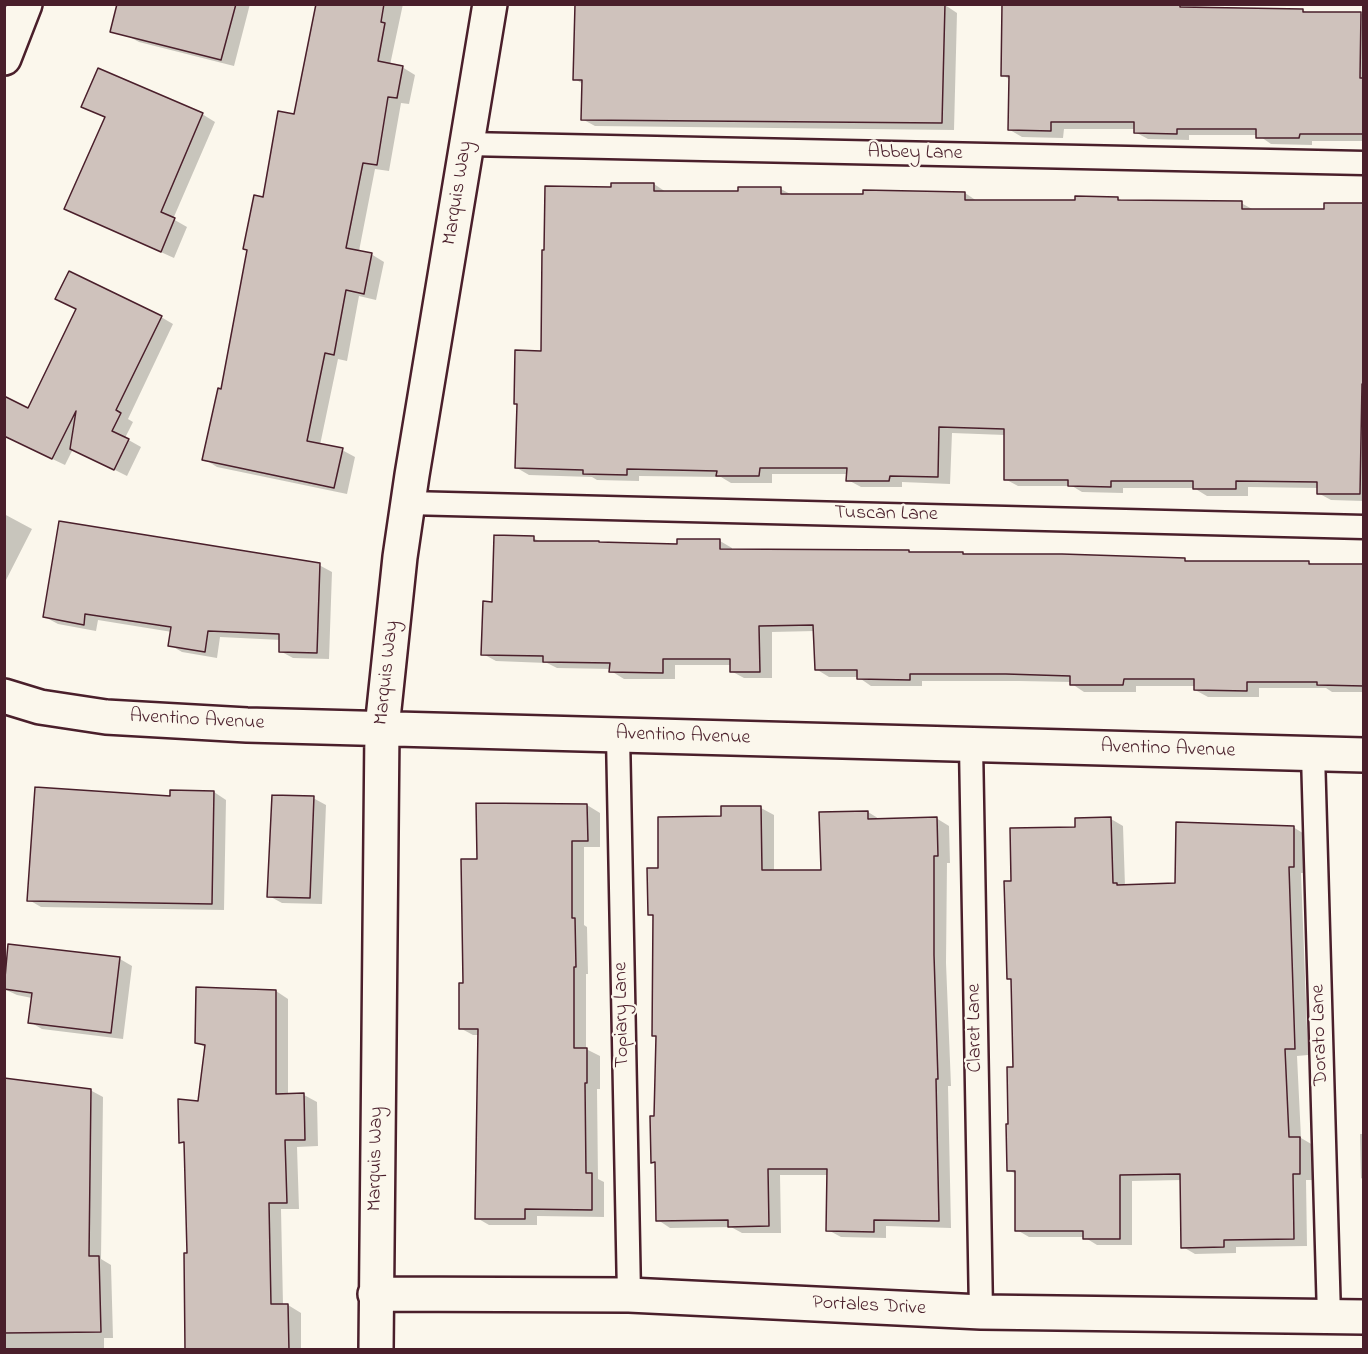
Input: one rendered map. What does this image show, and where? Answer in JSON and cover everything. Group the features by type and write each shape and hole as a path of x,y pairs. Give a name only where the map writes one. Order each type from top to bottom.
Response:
{"street":[{"path":"4,58 25,4"},
{"name":"Marquis Way","path":"375,1350 382,728 408,503 490,4"},
{"name":"Aventino Avenue","path":"4,696 40,707 106,717 246,724 1364,754"},
{"name":"Portales Drive","path":"375,1294 629,1295 981,1312 1364,1317"}],"lane":[{"name":"Abbey Lane","path":"467,144 1364,163"},
{"name":"Tuscan Lane","path":"408,503 1364,527"},
{"name":"Topiary Lane","path":"618,735 629,1295"},
{"name":"Claret Lane","path":"971,745 981,1312"},
{"name":"Dorato Lane","path":"1313,754 1329,1317"}],"building":[{"path":"117,4 236,4 221,60 110,32"},
{"path":"316,4 384,4 381,22 385,23 378,61 403,66 397,98 388,97 377,165 363,163 346,248 372,253 364,294 346,290 334,355 325,353 307,441 343,448 334,488 202,460 218,388 221,389 247,250 243,249 254,195 263,197 278,111 294,114"},
{"path":"575,4 945,4 942,123 581,120 582,80 573,80"},
{"path":"1002,4 1180,5 1180,7 1303,9 1303,12 1361,12 1360,78 1363,78 1363,134 1300,134 1299,138 1256,138 1256,129 1177,129 1177,134 1134,133 1134,122 1051,122 1051,131 1008,130 1009,76 1001,76"},
{"path":"98,68 203,113 161,212 175,218 161,252 64,209 105,117 81,107"},
{"path":"611,183 654,183 654,191 738,191 738,187 781,187 781,194 863,194 863,190 965,192 965,200 1075,200 1075,196 1118,197 1118,200 1242,201 1242,209 1324,209 1324,203 1364,203 1364,384 1362,384 1360,494 1317,494 1317,482 1236,481 1236,489 1193,489 1193,481 1111,481 1111,487 1068,486 1068,480 1004,480 1004,429 939,427 938,477 890,476 889,481 846,481 847,468 760,468 759,476 716,476 717,471 627,469 627,475 583,474 583,470 515,468 517,404 514,404 515,350 541,351 545,186 611,187"},
{"path":"69,271 162,316 116,410 121,413 112,431 129,439 114,470 70,449 76,411 52,459 4,436 4,396 28,408 76,309 55,299"},
{"path":"59,521 320,563 317,653 279,652 279,634 208,631 205,652 168,646 171,627 85,614 84,625 43,617"},
{"path":"494,535 534,536 534,541 677,544 677,539 720,539 720,549 909,550 909,552 963,552 963,554 1185,558 1185,561 1309,561 1309,564 1364,564 1364,686 1317,685 1317,682 1247,682 1247,691 1194,690 1194,679 1124,679 1123,685 1070,685 1070,676 1006,674 910,674 910,680 857,679 857,670 815,670 813,625 759,626 760,672 730,672 730,659 663,659 663,673 609,672 610,663 543,662 543,656 481,655 483,601 492,602"},
{"path":"35,787 170,796 170,790 214,791 212,904 27,901"},
{"path":"272,795 314,796 310,898 267,897"},
{"path":"476,803 587,804 588,841 572,841 572,918 575,918 576,967 574,967 574,1048 587,1048 586,1173 592,1173 592,1210 525,1209 525,1219 475,1219 478,1029 459,1029 459,983 463,983 461,859 477,859"},
{"path":"721,806 761,806 762,870 821,870 819,812 868,811 868,819 937,817 938,856 934,856 934,955 939,1221 874,1220 874,1232 826,1231 827,1169 768,1169 769,1226 728,1227 728,1220 656,1221 655,1162 651,1163 650,1116 654,1116 656,1036 652,1036 653,915 648,915 647,868 658,868 658,817 721,816"},
{"path":"1111,817 1113,883 1117,885 1175,883 1176,822 1294,826 1294,867 1289,867 1295,1049 1285,1049 1289,1137 1300,1137 1300,1174 1293,1174 1294,1239 1224,1240 1224,1247 1181,1248 1180,1174 1120,1175 1120,1239 1083,1239 1083,1231 1015,1231 1015,1171 1007,1171 1006,1124 1008,1124 1007,1067 1013,1067 1011,979 1007,979 1004,881 1011,881 1010,828 1075,827 1075,818"},
{"path":"8,944 120,957 111,1033 28,1023 32,993 4,989"},
{"path":"196,987 276,990 276,1094 304,1093 305,1140 285,1140 287,1203 269,1203 271,1304 288,1304 289,1350 185,1350 184,1253 187,1253 184,1142 179,1143 178,1099 198,1101 205,1045 195,1043"},
{"path":"4,1078 91,1089 89,1256 99,1256 101,1332 4,1333"}]}
